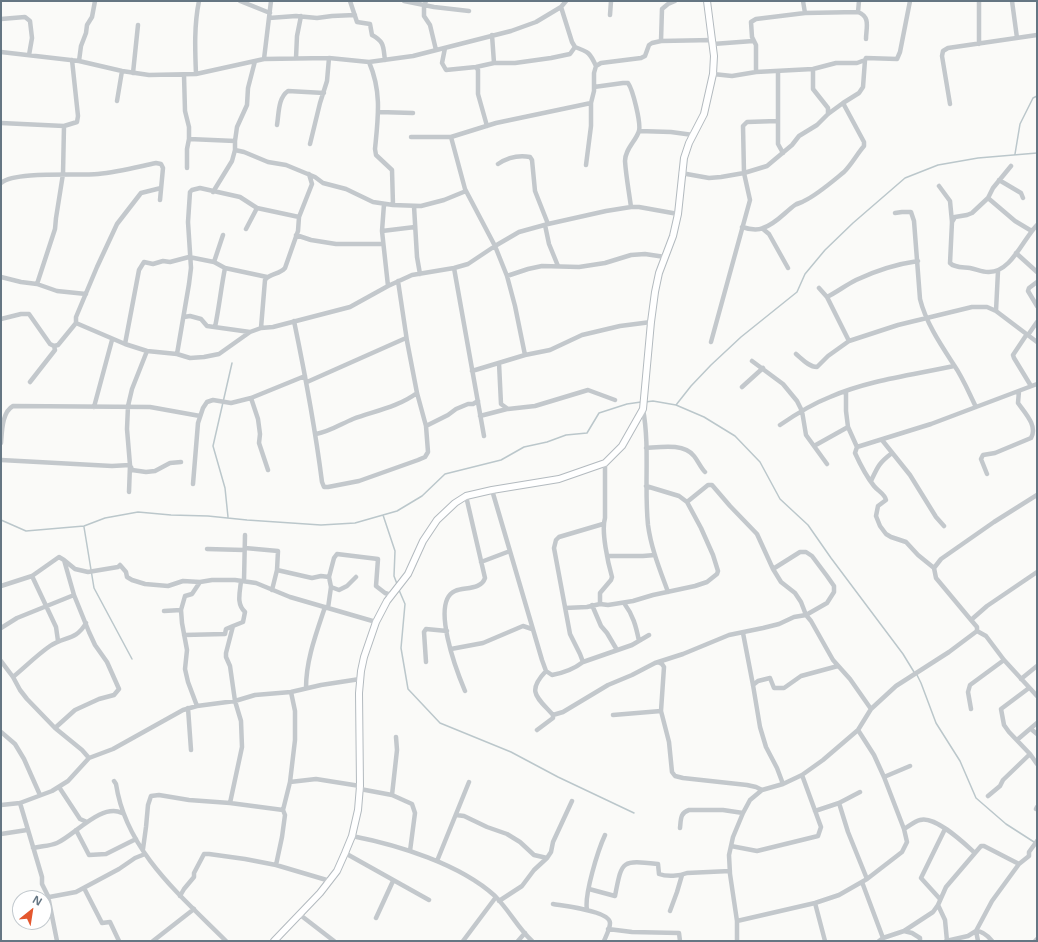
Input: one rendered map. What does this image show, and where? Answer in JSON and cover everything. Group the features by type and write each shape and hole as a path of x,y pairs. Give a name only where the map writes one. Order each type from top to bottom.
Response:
{"street":[{"path":"79,61 81,46 86,33 87,25 92,17 95,1"},
{"path":"196,74 196,15 199,1"},
{"path":"240,1 269,16 302,16 317,18 355,15"},
{"path":"264,59 271,1"},
{"path":"350,1 357,22 370,24 372,35 380,39 383,45 384,60"},
{"path":"404,1 425,3 469,11"},
{"path":"1,52 79,61 122,71 149,75 196,74 264,59 329,58 369,62 413,56 536,22 561,7 566,1"},
{"path":"610,16 611,1"},
{"path":"661,41 662,9 675,1"},
{"path":"668,592 655,555 648,526 646,486 646,425 643,409 643,398 651,322 657,286 678,214 684,158 704,114 713,74 714,56 708,1"},
{"path":"804,1 805,13"},
{"path":"858,12 859,1"},
{"path":"713,74 732,76 756,72 813,69 836,63 857,63 866,58 897,60 900,52 910,1"},
{"path":"979,1 979,44"},
{"path":"1012,1 1017,38"},
{"path":"425,3 424,16 430,25 436,50"},
{"path":"561,7 575,48 587,51 591,54 596,66 594,73 594,87 591,103 591,126 586,165"},
{"path":"756,72 756,45 753,41 751,22 753,20 805,13 858,12 866,18 866,39"},
{"path":"296,58 297,36 302,16"},
{"path":"1,19 25,17 30,21 32,33 29,56"},
{"path":"133,73 138,25"},
{"path":"492,35 494,63"},
{"path":"950,104 942,56 943,51 948,48 1037,35"},
{"path":"596,66 601,63 641,58 645,56 649,45 661,41 753,41"},
{"path":"445,48 442,63 446,70 476,67 494,63 515,63 551,58 570,54 575,48"},
{"path":"310,144 327,81 329,58"},
{"path":"1,123 64,126 77,122 78,116 72,60"},
{"path":"682,173 709,178 744,173 767,166 783,154 799,136 817,125 828,114 862,90 864,60"},
{"path":"213,192 232,161 235,150 237,127 247,105 248,88 255,61"},
{"path":"369,62 374,72 379,103 375,149 376,155 392,170 393,205"},
{"path":"476,67 478,70 478,94 487,126"},
{"path":"813,69 813,89 828,108 828,114"},
{"path":"117,101 122,71"},
{"path":"778,71 778,144 783,154"},
{"path":"184,75 189,139 187,149 188,168"},
{"path":"594,87 623,82 628,83 634,97 638,112 639,131 630,145 625,160 631,207"},
{"path":"277,125 280,102 283,94 288,91 324,93"},
{"path":"411,137 451,137 487,126 591,103"},
{"path":"742,227 750,229 763,229 775,222 797,204 814,195 852,164 857,153 864,146 864,142 843,103"},
{"path":"379,112 413,113"},
{"path":"711,342 750,200 744,173 744,124 747,122 777,121"},
{"path":"37,284 55,229 63,174 64,126"},
{"path":"639,131 671,132 693,136"},
{"path":"451,137 466,191 495,246 507,276 525,355"},
{"path":"189,139 235,141"},
{"path":"235,150 268,162 286,165 309,174 320,181 346,189 373,202 384,204 421,206 444,200 466,191"},
{"path":"498,164 505,160 526,157 530,157 532,160 535,191 546,225 549,244 558,266"},
{"path":"1,183 8,179 63,174 100,174 156,163 161,164 163,168 160,200"},
{"path":"952,222 955,217 967,216 972,213 988,198 993,188 1011,166"},
{"path":"125,344 141,265 144,262 154,264 189,257 214,262 225,268 267,277 282,272 285,268 296,235 299,218 312,184 309,174"},
{"path":"999,180 1021,193 1023,198"},
{"path":"312,184 320,181"},
{"path":"939,186 950,201 952,222 950,263 952,265 988,272 1005,267 1037,224"},
{"path":"54,346 58,345 76,324 76,317 117,224 141,193 161,188"},
{"path":"177,354 190,284 191,268 189,257 188,222 190,192 200,188 240,197 257,208 299,218"},
{"path":"988,198 1015,221 1027,229 1032,230"},
{"path":"384,204 382,231 388,286"},
{"path":"414,206 417,257 420,274"},
{"path":"76,324 112,340 147,351 177,354 190,358 204,357 219,354 250,332 261,328 273,327 350,307 388,286 412,275 454,268 468,264 518,232 606,211 631,207 678,214"},
{"path":"246,229 257,208"},
{"path":"895,213 911,212 914,221 920,299 926,318 976,407"},
{"path":"382,231 415,228"},
{"path":"763,229 772,239 788,268"},
{"path":"214,262 222,235"},
{"path":"296,235 310,240 336,244 383,244"},
{"path":"1016,252 1037,272"},
{"path":"507,276 535,267 579,267 605,263 631,255 645,254 665,257"},
{"path":"826,297 856,280 904,263 918,261"},
{"path":"215,328 220,302 220,289 225,268"},
{"path":"454,268 484,436"},
{"path":"996,312 998,270"},
{"path":"1,277 37,284 57,291 86,294"},
{"path":"261,328 265,280 267,277"},
{"path":"294,321 306,376 324,487 359,481 425,457 428,452 426,426 417,393 406,338 398,281"},
{"path":"1037,282 1029,288 1028,291 1037,306"},
{"path":"819,288 826,297 849,341"},
{"path":"796,354 804,359 807,364 817,367 828,356 849,341 898,325 972,307 986,307 996,312 1037,342"},
{"path":"1,319 21,314 29,314 50,344 54,346"},
{"path":"184,317 190,316 201,319 207,326 215,328 250,332"},
{"path":"472,371 525,355 550,350 582,335 620,326 651,322"},
{"path":"1031,386 1013,355 1037,322"},
{"path":"307,382 406,338"},
{"path":"94,406 112,340"},
{"path":"30,382 55,350 54,346"},
{"path":"129,492 130,465 127,429 128,406 132,389 147,351"},
{"path":"752,361 783,384 797,401 802,411 806,436 827,464"},
{"path":"499,363 501,404 508,409"},
{"path":"780,425 802,411 831,396 880,381 954,366"},
{"path":"742,387 763,368"},
{"path":"193,484 200,416 207,402 213,400 231,403 251,398 306,376"},
{"path":"856,447 931,424 1037,384"},
{"path":"480,416 508,409 535,406 588,390 615,400"},
{"path":"846,391 848,427 856,447 855,453 862,468 871,481 886,497 886,500 878,506 876,516 880,526 886,534 906,542 934,568 936,578 977,627 977,631 986,636 1004,660 1037,696"},
{"path":"987,474 981,459 983,455 995,453 1031,438 1034,434 1034,426 1029,416 1018,403 1019,391"},
{"path":"316,434 323,433 354,419 390,407 417,393"},
{"path":"251,398 258,419 260,434 259,443 268,470"},
{"path":"426,426 448,415 456,408 473,404 478,401"},
{"path":"1,443 6,414 8,409 13,406 150,407 200,416"},
{"path":"274,941 330,881 352,836 358,810 360,787 360,679 364,656 376,622 387,601 408,574 423,541 437,520 455,503 466,496 492,490 559,479 605,463 622,446 643,409"},
{"path":"814,446 848,427"},
{"path":"882,440 910,475 936,517 944,526"},
{"path":"646,448 675,447 686,450 693,455 705,472"},
{"path":"871,481 881,461 892,453"},
{"path":"1,460 112,466 130,465"},
{"path":"130,465 132,470 151,471 170,463 181,462"},
{"path":"600,604 600,593 612,577 607,556 603,524 605,518 605,463"},
{"path":"687,502 708,485 712,486 757,534 781,582 795,594 801,602 806,616 838,666 850,679 871,709"},
{"path":"565,608 624,603 707,582 717,574 718,571 713,555 687,502 679,496 646,486"},
{"path":"492,490 532,629 546,670 552,675 558,674 577,667 582,662 632,645 648,635"},
{"path":"934,568 941,559 994,522 1037,495"},
{"path":"464,690 453,660 446,631 445,607 451,594 456,591 478,586 484,582 485,578 466,496"},
{"path":"582,662 580,654 570,634 554,548 556,540 559,537 603,524"},
{"path":"184,635 225,634 226,629 243,622 245,612 239,604 245,535"},
{"path":"207,549 278,551 277,570 272,590"},
{"path":"481,562 510,551"},
{"path":"537,730 553,718 553,715 563,712 608,685 632,676 658,662 683,654 729,635 779,624 794,617 806,616 827,603 834,592 834,586 827,576 812,556 806,552 800,552 774,569"},
{"path":"306,688 306,673 312,644 326,608 330,587 329,578 334,558 337,554 378,559 376,586 385,593 392,595"},
{"path":"607,556 655,555"},
{"path":"1,586 32,576 59,557 75,569 88,572 118,567 120,565 126,572 127,577 145,584 168,586 183,581 200,582 212,580 256,583 272,590 326,608 376,622"},
{"path":"55,728 75,710 99,699 114,695 119,689 107,662 95,645 89,632 74,595 64,560"},
{"path":"277,570 312,578 321,576 329,578"},
{"path":"971,620 987,606 1037,572"},
{"path":"32,576 56,627 58,641"},
{"path":"330,587 339,590 356,577"},
{"path":"197,706 185,669 187,650 181,610 185,596 192,594 200,582"},
{"path":"1,628 17,618 74,595"},
{"path":"624,603 636,624 639,641"},
{"path":"592,605 601,626 607,632 617,650"},
{"path":"164,611 181,610"},
{"path":"13,677 49,646 58,641 71,638 82,631 86,623"},
{"path":"230,803 242,746 241,721 235,701 230,666 226,653 233,626"},
{"path":"451,649 483,643 523,626 532,629"},
{"path":"426,662 424,632 426,629 446,631"},
{"path":"82,631 89,632"},
{"path":"737,941 737,921 729,856 733,836 750,800 762,790 783,784 802,775 843,744 858,730 871,709 896,686 949,652 977,631"},
{"path":"743,633 760,727 766,747 777,768 783,784"},
{"path":"971,709 968,692 970,685 1004,660"},
{"path":"1,661 13,677 20,690 55,728 82,750 89,758"},
{"path":"658,662 664,667 661,711 669,742 672,772 675,776 747,784 762,790"},
{"path":"753,685 758,680 770,678 774,688 784,688 801,676 838,666"},
{"path":"1021,679 1037,666"},
{"path":"546,670 535,683 535,692 541,703 553,715"},
{"path":"1,805 20,803 59,787 68,781 89,758 113,749 166,718 188,708 235,701 255,695 291,692 360,679"},
{"path":"1029,688 1001,709 1004,725 1037,764"},
{"path":"276,865 285,815 283,810 290,782 295,740 295,711 291,692"},
{"path":"188,708 191,750"},
{"path":"612,715 661,711"},
{"path":"1018,740 1037,724"},
{"path":"1031,729 1037,734"},
{"path":"737,921 815,903 839,895 862,882 902,852 907,842 904,829 884,776 874,755 858,730"},
{"path":"1,732 15,744 24,759 40,795"},
{"path":"392,795 397,750 396,737"},
{"path":"988,796 1000,786 1003,780 1030,754"},
{"path":"884,776 910,766"},
{"path":"731,846 757,851 818,836 821,827 802,775"},
{"path":"290,782 316,779 360,787 392,795 410,802 415,813 410,851"},
{"path":"114,781 116,784 122,813 145,854 163,878 226,941"},
{"path":"437,861 469,782"},
{"path":"59,787 80,819 87,822"},
{"path":"815,811 839,803 860,792"},
{"path":"142,849 148,806 151,796 159,795 189,800 230,803 283,810"},
{"path":"463,941 497,899 522,886 534,870 547,858 551,852 553,842 562,826 572,801"},
{"path":"20,803 42,877 44,890"},
{"path":"839,803 848,832 867,878"},
{"path":"33,848 59,843 87,822 112,810 122,813"},
{"path":"680,828 681,816 686,811 690,810 723,810 743,813"},
{"path":"456,814 506,834 520,842 534,855 547,858"},
{"path":"904,829 926,819 945,828 963,841 975,853"},
{"path":"940,899 921,878 945,828"},
{"path":"1,834 27,830"},
{"path":"76,830 89,855 106,854 136,839"},
{"path":"587,910 586,902 598,851 605,835"},
{"path":"352,836 410,851 437,861 482,885 497,899 532,941"},
{"path":"938,905 945,920 947,941 968,936 976,931 992,901 1019,864 1029,856 1029,852 1037,841"},
{"path":"862,882 881,940 904,931 933,912 938,905 946,887 981,846 984,846 1019,864"},
{"path":"345,853 429,900"},
{"path":"52,896 70,894 84,888 119,869 135,858 145,854"},
{"path":"180,896 184,888 194,878 194,873 204,854 214,854 276,865 330,881"},
{"path":"589,889 615,896 622,868 626,863 631,862 658,864 659,874 663,876 682,875 687,873 730,872"},
{"path":"670,911 682,875"},
{"path":"376,918 393,881"},
{"path":"84,888 102,923 110,922 119,941"},
{"path":"815,903 825,941"},
{"path":"553,904 587,910 608,918 610,924 604,941"},
{"path":"153,941 194,909"},
{"path":"299,914 334,941"},
{"path":"52,921 57,941"},
{"path":"608,929 632,932 679,933 680,941"},
{"path":"904,931 912,933 920,938 920,941"},
{"path":"976,931 978,941"},
{"path":"976,931 980,931 992,941"},
{"path":"518,941 524,933"}],"waterway":[{"path":"1015,154 1020,124 1033,98 1037,96"},
{"path":"676,405 691,386 711,365 741,337 797,292 805,274 825,250 853,223 905,178 938,165 978,158 1037,153"},
{"path":"228,517 225,488 213,446 232,363"},
{"path":"645,402 653,401 676,405 704,417 735,436 760,462 780,499 808,525 903,654 914,672"},
{"path":"1,520 26,531 84,526 105,518 138,512 321,525 355,523 397,511 422,496 445,474 501,460 524,447 547,442 566,435 587,433 599,413 627,404 641,402"},
{"path":"383,515 395,551 394,576 397,584"},
{"path":"84,527 94,588 132,659"},
{"path":"399,590 405,604 401,648 408,689 440,723 511,752 558,777 634,813"},
{"path":"917,675 936,723 960,761 976,798 1006,824 1034,842"}]}
